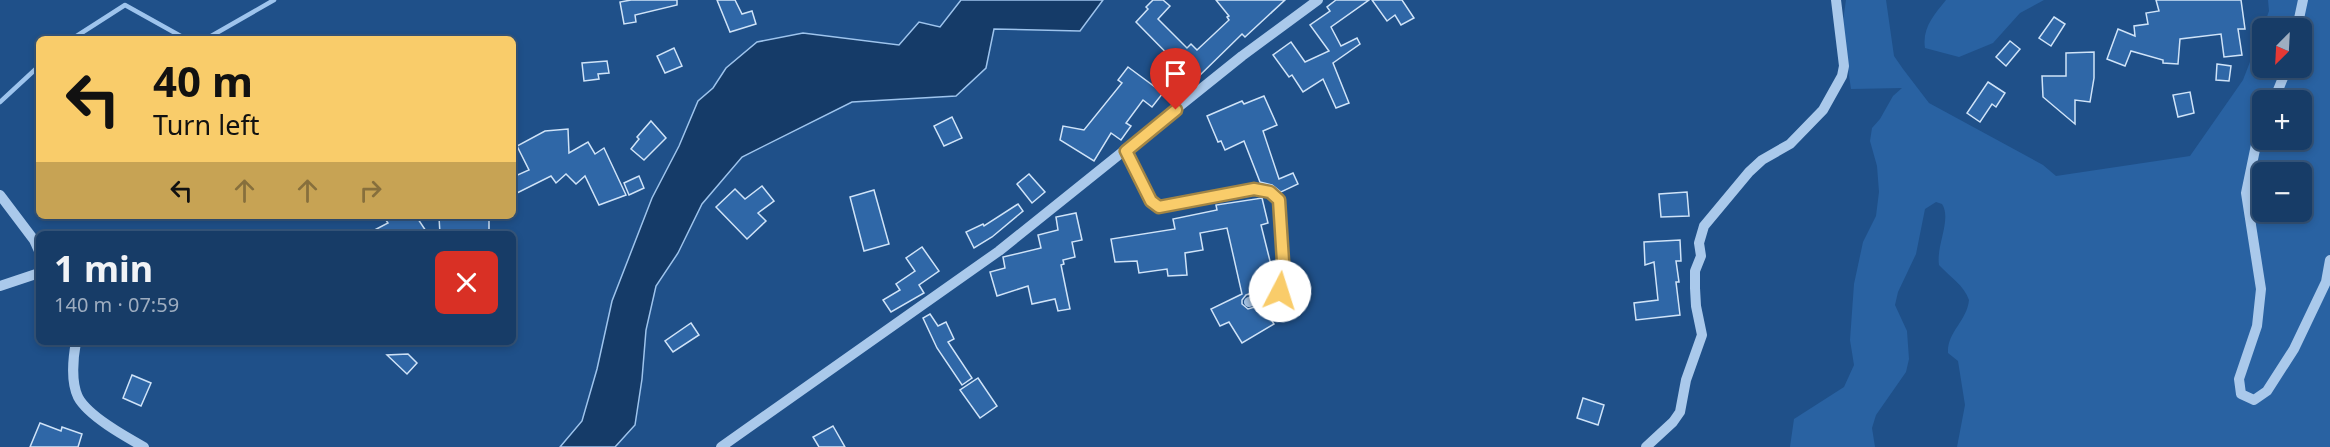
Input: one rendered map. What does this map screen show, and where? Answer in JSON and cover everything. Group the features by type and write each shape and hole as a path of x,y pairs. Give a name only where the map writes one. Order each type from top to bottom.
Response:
{"street":[{"path":"721,447 999,251 1242,56 1318,0"},
{"path":"1646,447 1673,422 1680,412 1686,380 1702,335 1696,306 1695,271 1701,256 1699,243 1704,226 1756,166 1790,144 1823,110 1842,76 1844,66 1836,0"},
{"path":"2299,18 2303,0"},
{"path":"2255,150 2246,194 2261,289 2257,327 2239,380 2241,394 2254,400 2267,392 2294,350 2326,282 2330,260"},
{"path":"1126,151 1151,201 1159,207 1254,189 1270,192 1279,200 1284,277 1280,291 1249,302"},
{"path":"0,195 36,244"},
{"path":"0,286 36,274"},
{"path":"76,345 74,386 79,399 111,429 144,447"}],"shaded area":[{"path":"961,0 1103,0 1080,31 994,29 986,68 956,96 852,102 742,157 702,204 678,253 656,286 646,330 635,425 615,447 560,447 582,421 597,369 612,301 652,198 679,146 698,101 713,88 726,68 757,42 803,33 899,45 919,22 940,27"},
{"path":"1846,0 1886,0 1894,56 1929,103 2043,165 2056,176 2190,156 2243,80 2252,57 2252,78 2312,78 2312,18 2267,18 2269,11 2268,0 2330,0 2330,447 1957,447 1965,405 1958,361 1948,353 1951,339 1965,314 1969,300 1960,285 1939,265 1945,210 1942,204 1936,202 1925,209 1916,254 1898,292 1895,305 1907,331 1909,359 1906,372 1876,415 1872,428 1875,447 1790,447 1794,419 1844,387 1854,365 1850,340 1854,284 1863,242 1876,216 1879,192 1877,166 1870,141 1872,128 1893,96 1902,88 1851,89 1842,28"},
{"path":"1946,0 2044,0 2020,13 1993,43 1959,57 1925,48 1927,28"}],"building":[{"path":"677,0 677,5 635,15 636,22 624,24 620,2"},
{"path":"717,0 735,0 742,14 752,11 756,24 730,32"},
{"path":"1153,0 1163,0 1170,6 1158,19 1187,48 1191,44 1197,50 1229,20 1227,17 1229,16 1216,0 1285,0 1245,37 1242,34 1194,81 1136,22"},
{"path":"1336,0 1369,0 1331,27 1341,46 1357,38 1360,44 1333,63 1349,103 1336,108 1323,79 1303,92 1292,75 1289,77 1273,55 1291,42 1305,62 1329,51 1310,25 1330,11 1327,7"},
{"path":"1372,0 1402,0 1414,18 1401,25 1395,15 1387,21"},
{"path":"2156,0 2241,0 2245,29 2238,29 2242,55 2224,57 2221,34 2180,39 2178,64 2163,63 2163,60 2131,51 2125,66 2107,59 2118,29 2135,36 2134,26 2148,24 2146,13 2159,11"},
{"path":"2054,17 2065,24 2051,46 2039,38"},
{"path":"2010,41 2020,49 2006,66 1996,57"},
{"path":"674,48 682,66 665,73 657,56"},
{"path":"2094,52 2094,78 2090,102 2075,100 2075,124 2043,97 2042,76 2066,76 2066,53"},
{"path":"607,61 609,73 598,74 599,79 584,81 582,63"},
{"path":"2217,64 2231,66 2229,81 2216,80"},
{"path":"1128,67 1163,93 1152,107 1143,100 1126,123 1131,126 1121,140 1111,133 1094,161 1060,140 1063,126 1084,130 1122,83 1118,80"},
{"path":"1988,82 2005,93 1996,107 1992,104 1980,122 1967,113"},
{"path":"2190,92 2194,113 2178,117 2173,95"},
{"path":"1264,96 1277,125 1263,131 1279,179 1293,173 1298,184 1281,192 1272,185 1260,182 1244,141 1225,150 1221,141 1218,142 1207,116 1242,101 1244,104"},
{"path":"952,117 962,138 944,146 934,126"},
{"path":"651,121 666,138 644,160 631,149 639,139 637,137"},
{"path":"568,129 569,153 588,142 595,154 604,148 626,195 599,205 585,176 576,184 566,174 556,183 551,176 516,194 516,176 529,170 517,146 545,131"},
{"path":"1029,174 1045,192 1032,203 1017,184"},
{"path":"639,176 644,188 629,195 624,183"},
{"path":"762,186 774,201 758,213 766,221 747,239 716,207 735,189 745,199"},
{"path":"874,190 889,244 864,251 850,197"},
{"path":"1687,192 1689,216 1661,217 1659,194"},
{"path":"1262,198 1268,223 1261,225 1275,281 1274,285 1246,295 1242,304 1248,309 1262,305 1274,324 1242,343 1229,322 1220,326 1211,309 1242,294 1227,228 1200,233 1203,250 1185,253 1187,275 1168,276 1167,269 1139,273 1137,261 1115,262 1111,239 1175,229 1173,219 1217,210 1216,205"},
{"path":"1018,204 1023,211 992,237 974,248 966,232 983,224 984,226"},
{"path":"1076,213 1082,240 1072,242 1075,257 1063,260 1064,264 1061,265 1070,309 1058,311 1055,299 1032,304 1028,286 997,296 990,272 1005,268 1003,257 1041,248 1038,235 1058,230 1056,217"},
{"path":"385,219 418,219 426,231 373,231 388,223"},
{"path":"439,219 489,219 489,231 440,231"},
{"path":"1680,240 1681,261 1676,261 1679,282 1676,282 1680,315 1636,320 1634,303 1658,300 1654,262 1645,265 1644,242"},
{"path":"922,247 939,271 919,285 924,293 891,312 883,300 900,290 896,284 915,271 906,258"},
{"path":"930,314 938,326 946,322 954,339 948,342 972,378 962,385 937,348 923,318"},
{"path":"691,323 699,335 673,352 665,341"},
{"path":"408,354 417,363 407,374 387,355"},
{"path":"132,375 151,383 141,406 123,398"},
{"path":"978,378 997,406 980,418 960,390"},
{"path":"1583,398 1604,405 1598,425 1577,418"},
{"path":"40,423 61,431 62,427 82,434 78,447 30,447"},
{"path":"833,426 845,447 819,447 813,437"}],"waterway":[{"path":"211,36 274,0"},
{"path":"77,36 125,5 181,36"},
{"path":"0,102 36,69"}],"route":[{"path":"1176,110 1126,151 1151,201 1159,207 1254,189 1270,192 1279,200 1284,277 1280,291"}]}
